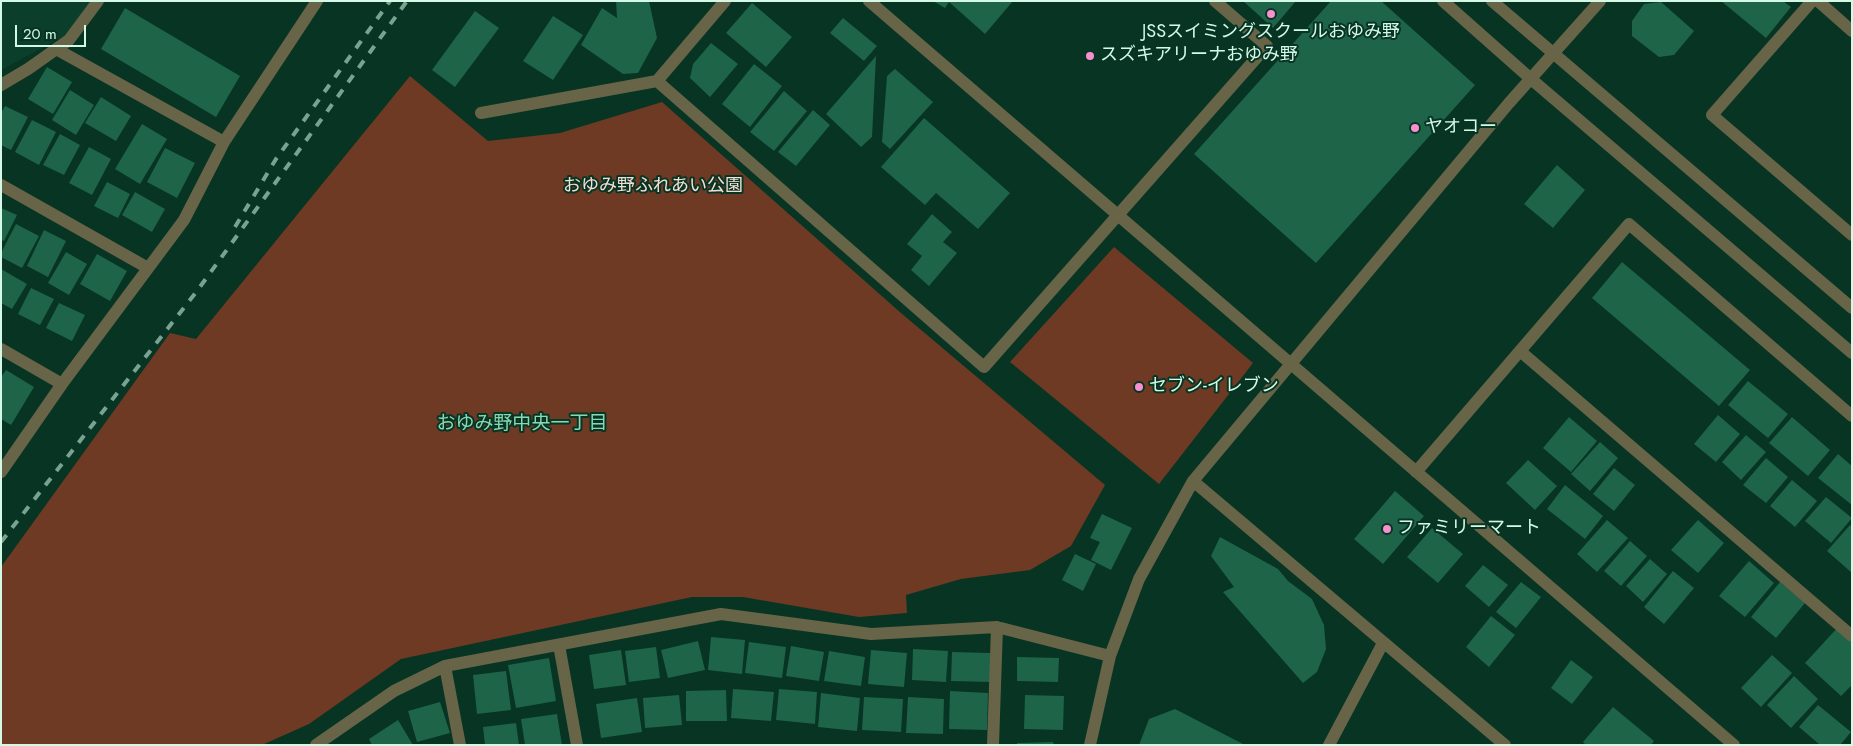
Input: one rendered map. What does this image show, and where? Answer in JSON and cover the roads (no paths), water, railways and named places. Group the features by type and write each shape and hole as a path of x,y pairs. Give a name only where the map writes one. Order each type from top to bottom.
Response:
{"street":[{"path":"1,85 28,69 69,40 98,1"},
{"path":"1,472 62,384 184,220 224,142 316,1"},
{"path":"481,113 657,81 725,1"},
{"path":"870,1 1734,745"},
{"path":"657,81 984,367 1268,46 1215,1"},
{"path":"1442,1 1852,353"},
{"path":"1492,1 1852,308"},
{"path":"1090,745 1110,656 1139,579 1193,481 1531,79 1600,1"},
{"path":"1812,1 1712,115 1852,235"},
{"path":"1818,1 1852,31"},
{"path":"56,49 224,142"},
{"path":"1,185 148,268"},
{"path":"1416,472 1629,224 1852,416"},
{"path":"1,350 62,384"},
{"path":"1520,351 1852,636"},
{"path":"1193,481 1506,745"},
{"path":"316,745 394,691 445,666 721,614 871,634 997,627 1110,656"},
{"path":"993,745 997,627"},
{"path":"1329,745 1383,643"},
{"path":"559,645 577,745"},
{"path":"445,666 460,745"}],"railway":[{"path":"235,227 276,159 390,1"},
{"path":"1,542 197,291 407,1"}],"place":[{"name":"JSSスイミングスクールおゆみ野","path":"1271,14"},
{"name":"スズキアリーナおゆみ野","path":"1090,56"},
{"name":"ヤオコー","path":"1415,128"},
{"name":"セブン-イレブン","path":"1139,387"},
{"name":"ファミリーマート","path":"1387,529"}],"district":[{"name":"おゆみ野中央一丁目","path":"522,424"}],"park label":[{"name":"おゆみ野ふれあい公園","path":"653,187"}]}
